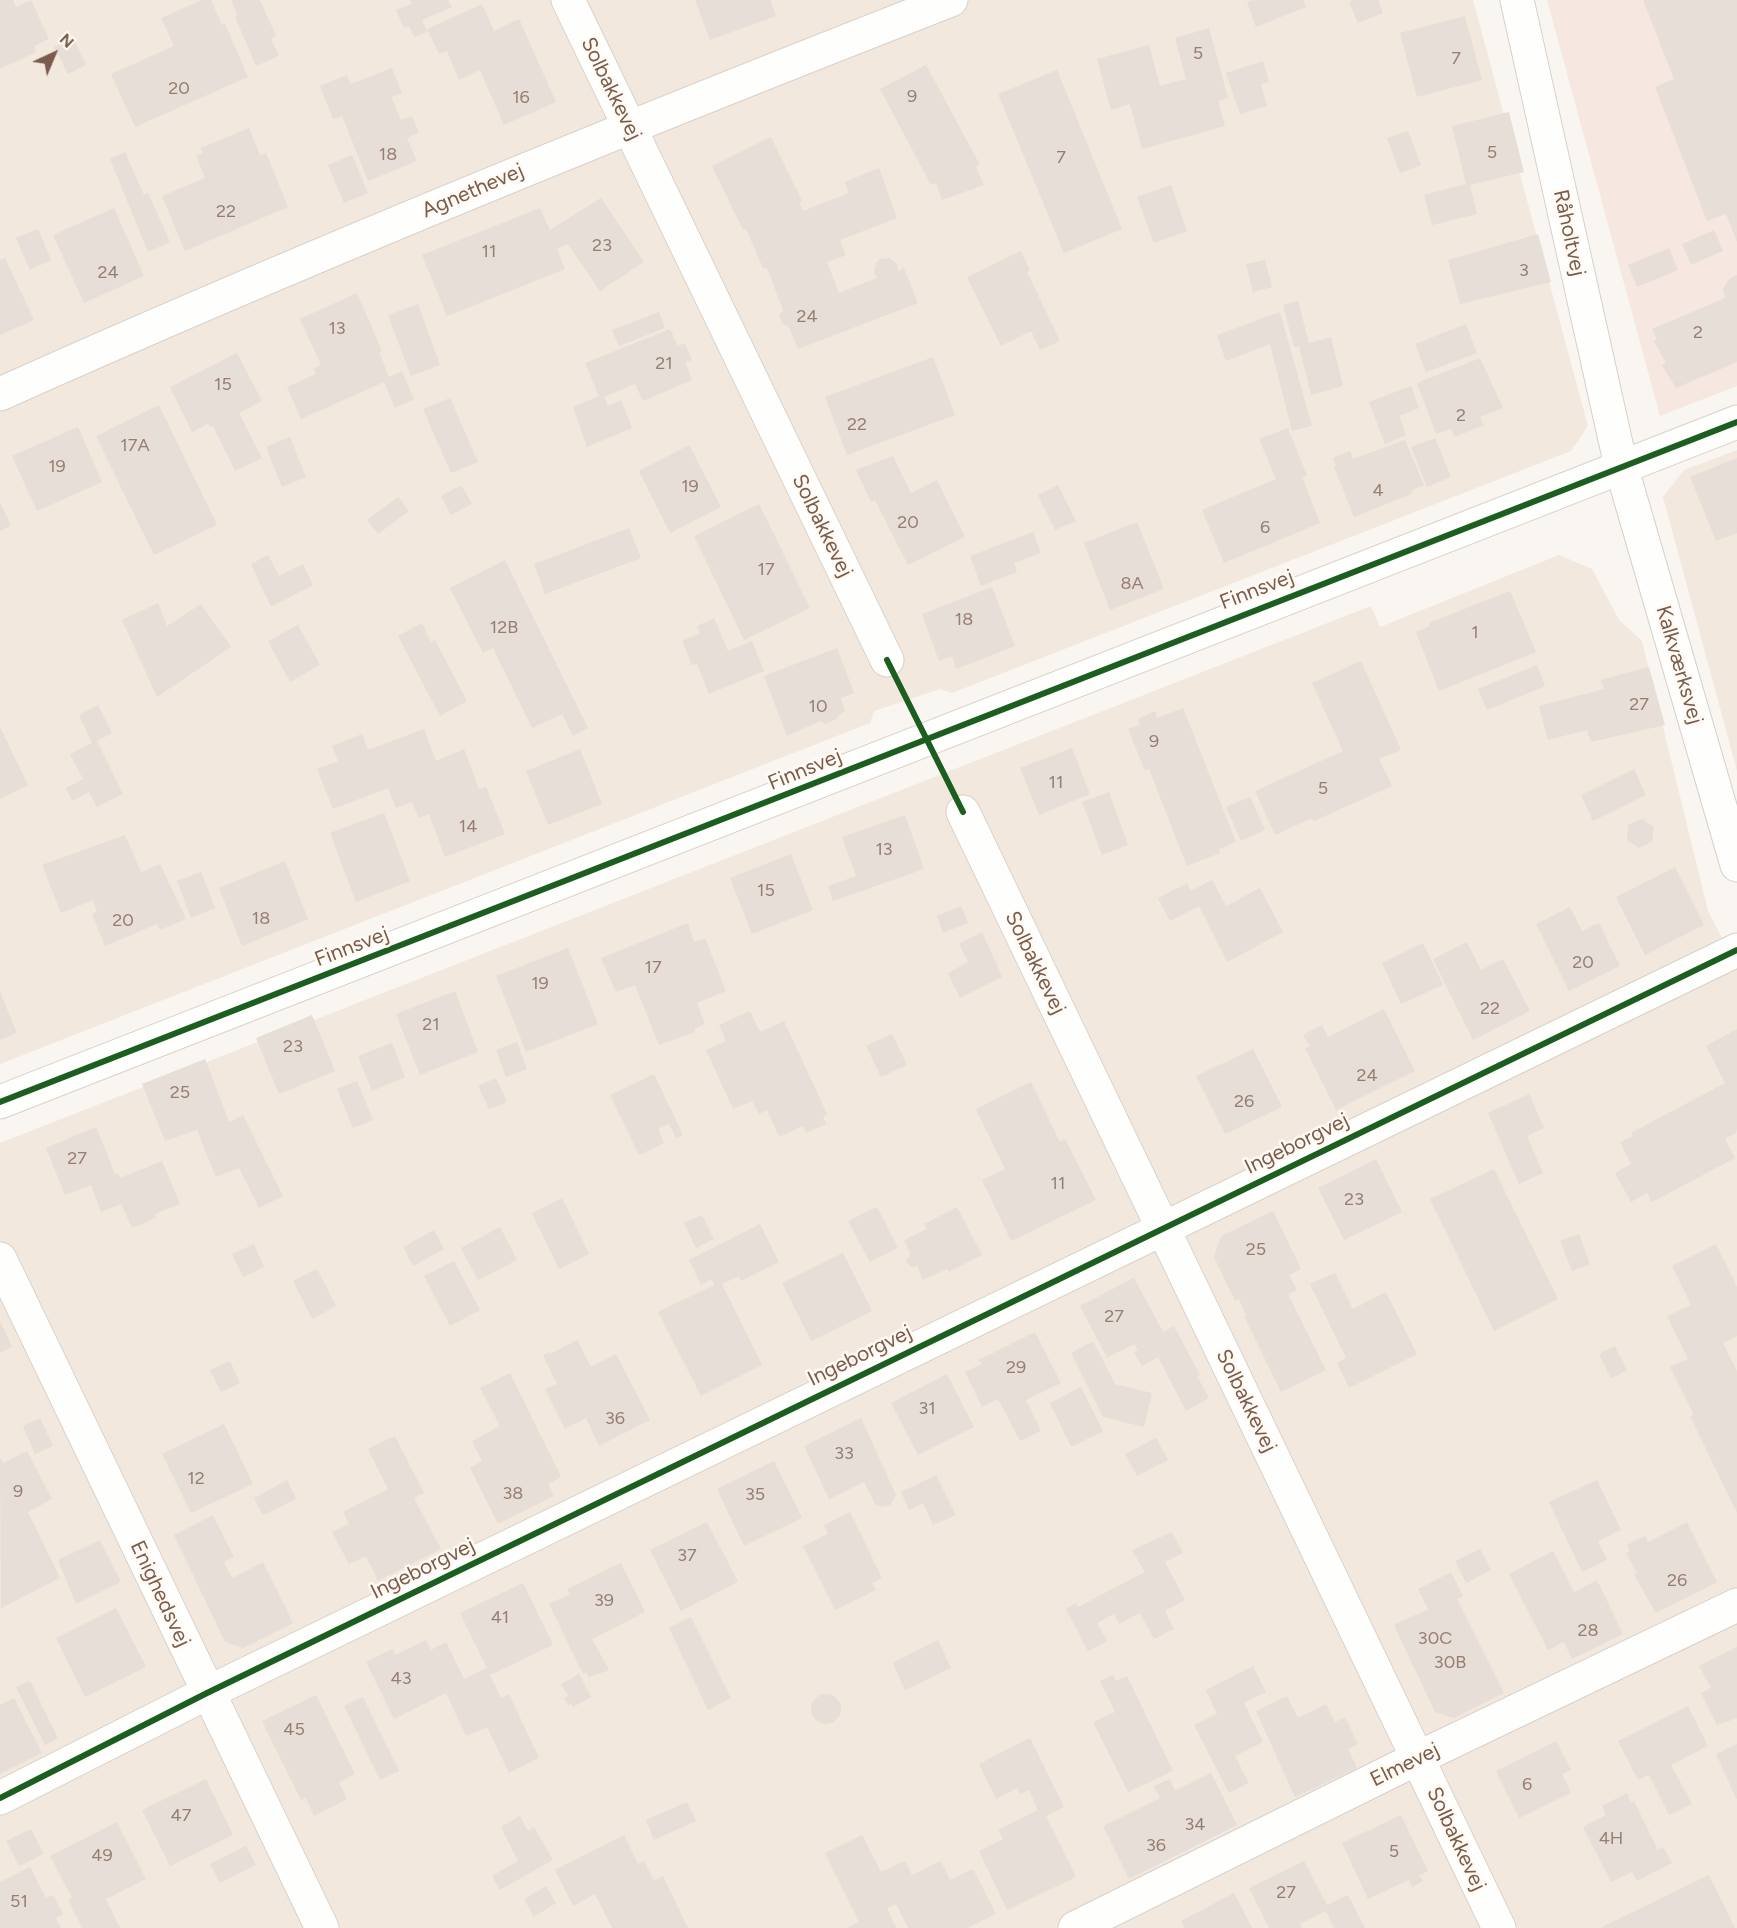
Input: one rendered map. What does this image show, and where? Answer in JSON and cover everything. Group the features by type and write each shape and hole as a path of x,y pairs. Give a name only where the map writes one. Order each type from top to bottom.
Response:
{"street":[{"name":"Solbakkevej","path":"568,0 887,660"},
{"name":"Agnethevej","path":"0,394 194,308 629,126 951,0"},
{"name":"Råholtvej","path":"1517,0 1621,466"},
{"name":"Finnsvej","path":"0,1102 1737,422"},
{"name":"Kalkværksvej","path":"1621,466 1737,865"},
{"name":"Solbakkevej","path":"963,812 1499,1928"},
{"name":"Ingeborgvej","path":"0,1798 207,1693 1737,950"},
{"name":"Enighedsvej","path":"0,1259 322,1928"},
{"name":"Elmevej","path":"1075,1928 1418,1758 1737,1605"}],"shaded area":[{"path":"0,0 1473,0 1588,426 1571,451 952,693 940,689 874,711 870,723 0,1064"},
{"path":"1547,0 1737,0 1737,386 1660,416"},
{"path":"1737,450 1737,771 1663,497 1684,470"},
{"path":"1559,555 1592,569 1619,620 1642,641 1708,911 1737,968 1737,1928 0,1928 0,1143 1371,606 1380,627"}],"building":[{"path":"0,0 13,0 16,7 31,0 49,39 34,46 36,52 0,69"},
{"path":"202,0 211,0 222,25 225,24 248,77 135,127 111,74 174,46 161,18"},
{"path":"231,0 260,0 276,36 271,39 279,56 256,66 235,17 238,16"},
{"path":"410,0 448,0 452,7 422,20 427,32 414,37 409,26 404,28 396,10 412,4"},
{"path":"695,0 770,0 776,16 710,40"},
{"path":"1303,0 1306,7 1256,27 1247,2"},
{"path":"1378,0 1383,13 1358,23 1349,2"},
{"path":"1643,0 1737,0 1737,242 1726,214 1707,221 1655,87 1674,79"},
{"path":"482,4 494,31 519,19 556,102 504,125 480,70 459,80 447,51 439,54 427,29"},
{"path":"1465,16 1482,80 1417,97 1400,33"},
{"path":"1209,28 1228,98 1218,101 1225,126 1142,149 1130,104 1111,110 1097,59 1149,45 1160,86 1186,79 1175,38"},
{"path":"73,37 86,65 68,74 54,47"},
{"path":"1263,61 1269,82 1261,84 1267,106 1240,114 1226,73"},
{"path":"926,65 980,165 976,167 984,185 942,200 936,183 931,185 880,89"},
{"path":"392,68 402,93 391,97 401,120 412,116 419,133 407,138 417,161 368,181 342,116 333,119 320,86 347,75 351,84"},
{"path":"1057,70 1122,229 1064,253 998,94"},
{"path":"1509,112 1524,172 1470,185 1477,214 1432,225 1424,195 1466,184 1452,126"},
{"path":"249,128 260,155 266,153 288,207 185,251 162,196 205,178 196,155 203,153 201,148"},
{"path":"1408,131 1421,165 1400,173 1387,138"},
{"path":"771,137 802,201 799,203 803,211 849,193 845,182 879,168 897,218 840,240 846,255 827,262 839,293 877,278 874,273 876,263 880,259 889,258 897,264 898,271 904,268 918,303 798,349 789,327 783,324 779,315 783,310 767,268 763,268 746,229 743,230 712,166"},
{"path":"125,152 144,195 148,193 170,242 148,252 110,159"},
{"path":"352,155 368,193 344,203 328,165"},
{"path":"1171,185 1187,231 1154,243 1137,197"},
{"path":"601,198 644,262 600,291 568,244 557,249 565,269 447,316 422,255 540,208 550,230"},
{"path":"114,208 144,276 84,303 53,235"},
{"path":"38,229 51,260 30,270 16,238"},
{"path":"1714,230 1723,251 1691,265 1682,244"},
{"path":"1538,234 1551,282 1460,304 1448,260"},
{"path":"1669,248 1678,270 1637,287 1628,265"},
{"path":"1021,251 1030,270 1027,272 1060,341 1040,350 1031,331 1001,346 967,277"},
{"path":"5,258 34,320 0,335 0,260"},
{"path":"1265,260 1272,287 1253,292 1246,264"},
{"path":"1737,275 1737,362 1676,388 1662,365 1666,363 1654,341 1657,340 1652,329 1725,298 1723,289 1730,278"},
{"path":"357,293 382,351 379,352 389,377 402,371 414,399 395,408 384,382 301,419 287,387 316,374 314,368 321,365 300,319"},
{"path":"1298,301 1309,343 1331,337 1343,386 1311,395 1299,346 1294,347 1283,305"},
{"path":"418,304 440,365 411,376 388,315"},
{"path":"659,312 665,328 619,346 612,330"},
{"path":"1280,312 1312,426 1292,431 1270,344 1226,361 1217,335"},
{"path":"1466,324 1477,353 1426,372 1415,344"},
{"path":"670,329 678,346 685,343 692,360 685,362 692,380 643,401 635,384 604,397 608,406 621,400 632,428 587,447 573,407 599,396 585,363"},
{"path":"237,353 262,401 239,413 262,458 235,471 213,426 210,427 208,424 192,432 170,387"},
{"path":"933,357 955,415 847,455 825,397"},
{"path":"1480,358 1503,408 1480,417 1484,425 1455,437 1451,429 1436,434 1417,383"},
{"path":"1411,386 1419,408 1399,416 1406,435 1385,444 1369,402"},
{"path":"450,398 478,462 451,473 423,409"},
{"path":"159,405 217,525 154,555 96,436"},
{"path":"78,427 102,482 37,511 12,456"},
{"path":"1288,428 1307,476 1302,477 1320,523 1224,563 1202,510 1276,479 1259,439"},
{"path":"290,437 306,477 282,487 266,447"},
{"path":"1435,438 1451,477 1427,487 1411,447"},
{"path":"1405,440 1424,485 1412,490 1413,493 1354,517 1334,467 1336,466 1333,458 1350,451 1353,459"},
{"path":"689,445 721,507 670,533 639,471"},
{"path":"893,456 911,493 937,480 965,537 908,565 875,500 871,502 856,470"},
{"path":"1737,458 1737,533 1716,541 1690,477"},
{"path":"461,485 472,504 451,515 441,496"},
{"path":"1058,485 1076,521 1055,530 1038,495"},
{"path":"398,497 409,511 378,534 367,520"},
{"path":"0,502 11,526 0,531"},
{"path":"759,504 810,608 744,640 694,536"},
{"path":"1137,522 1164,589 1110,610 1084,543"},
{"path":"629,528 641,558 545,594 534,564"},
{"path":"1033,532 1041,553 1014,563 1017,572 981,586 970,556"},
{"path":"268,555 279,576 303,564 313,585 271,607 251,564"},
{"path":"505,560 588,728 573,736 562,714 532,728 493,648 483,653 450,588"},
{"path":"992,587 1015,646 956,669 952,656 939,661 922,614"},
{"path":"1510,591 1536,652 1439,691 1416,632 1430,626 1429,623"},
{"path":"158,603 167,626 201,604 231,647 157,697 122,620"},
{"path":"714,618 728,651 752,641 764,671 709,694 697,664 692,665 682,641 700,633 697,626"},
{"path":"422,623 431,642 435,640 467,701 440,716 398,636"},
{"path":"298,625 320,665 290,682 268,641"},
{"path":"837,648 854,693 841,698 845,711 837,719 825,724 820,721 787,736 764,676"},
{"path":"1361,661 1401,750 1379,759 1392,786 1314,821 1312,818 1275,835 1255,791 1343,751 1312,683"},
{"path":"1537,665 1545,686 1487,710 1478,689"},
{"path":"1649,667 1665,725 1591,742 1587,730 1548,740 1539,706 1604,689 1601,680"},
{"path":"98,705 112,733 97,741 123,794 97,807 89,792 72,801 66,788 83,779 70,754 92,743 79,715"},
{"path":"1183,708 1236,842 1219,849 1220,853 1187,866 1149,769 1145,771 1128,729 1140,725 1138,719 1155,711 1157,718"},
{"path":"0,727 28,785 0,799"},
{"path":"424,729 436,761 464,749 479,789 486,787 505,834 445,857 429,814 419,818 412,802 396,808 388,788 333,809 317,769 338,761 332,746 362,734 368,750"},
{"path":"1072,748 1090,794 1039,815 1020,768"},
{"path":"580,749 602,804 548,825 526,771"},
{"path":"1634,769 1646,795 1593,821 1581,795"},
{"path":"1109,792 1128,845 1102,855 1082,802"},
{"path":"1250,797 1265,830 1241,841 1226,807"},
{"path":"384,813 410,881 356,902 330,833"},
{"path":"905,815 924,869 833,901 828,886 856,876 842,837"},
{"path":"1642,819 1654,827 1652,842 1639,848 1627,840 1628,825"},
{"path":"125,835 141,872 160,864 186,919 160,930 157,924 105,946 92,914 97,911 93,900 61,913 42,865"},
{"path":"791,854 813,910 752,934 730,878"},
{"path":"285,861 308,919 242,946 219,888"},
{"path":"1675,867 1704,925 1645,955 1616,897"},
{"path":"201,872 215,908 191,918 177,881"},
{"path":"1212,880 1226,906 1260,888 1283,932 1227,962 1199,906 1170,921 1158,898 1187,883 1191,891"},
{"path":"961,906 968,923 943,933 937,916"},
{"path":"1570,907 1582,931 1599,923 1620,966 1569,991 1536,924"},
{"path":"688,923 694,942 705,938 726,991 697,1003 705,1024 694,1029 695,1032 659,1045 635,985 616,992 601,958"},
{"path":"982,932 1002,977 960,998 948,973 968,962 959,944"},
{"path":"1467,942 1481,970 1503,959 1530,1011 1473,1040 1433,959"},
{"path":"1423,943 1443,985 1401,1004 1382,963"},
{"path":"568,948 598,1024 526,1052 496,976"},
{"path":"455,991 478,1052 420,1075 396,1014"},
{"path":"0,992 17,1033 0,1040"},
{"path":"1384,1009 1415,1071 1336,1110 1305,1048 1310,1046 1303,1035 1322,1025 1328,1037"},
{"path":"750,1011 760,1032 784,1021 827,1114 823,1117 826,1124 806,1133 803,1126 779,1137 767,1110 759,1114 752,1101 733,1109 706,1050 726,1041 719,1025"},
{"path":"312,1015 335,1071 279,1094 256,1038"},
{"path":"1737,1029 1737,1128 1736,1133 1725,1139 1735,1158 1652,1202 1647,1193 1631,1202 1615,1173 1631,1164 1620,1142 1633,1136 1631,1133 1725,1083 1706,1046"},
{"path":"892,1034 907,1065 881,1077 866,1046"},
{"path":"517,1042 527,1069 506,1077 496,1050"},
{"path":"392,1043 405,1077 372,1091 358,1056"},
{"path":"1253,1049 1282,1107 1225,1134 1196,1076"},
{"path":"205,1059 229,1122 243,1115 283,1196 259,1208 239,1168 216,1177 197,1130 165,1141 142,1084"},
{"path":"654,1074 683,1135 676,1138 669,1124 658,1129 664,1143 639,1155 610,1095"},
{"path":"496,1078 507,1102 489,1109 478,1086"},
{"path":"357,1081 373,1120 353,1128 337,1089"},
{"path":"1031,1082 1060,1142 1065,1139 1096,1200 1011,1241 982,1180 1005,1169 976,1109"},
{"path":"1529,1094 1544,1128 1527,1136 1543,1173 1519,1184 1488,1113"},
{"path":"96,1127 115,1174 118,1173 120,1178 162,1161 180,1204 155,1214 156,1218 132,1228 121,1204 101,1212 91,1185 65,1195 46,1148"},
{"path":"1376,1159 1402,1212 1344,1240 1318,1188"},
{"path":"1494,1169 1558,1299 1494,1331 1430,1199"},
{"path":"562,1198 589,1254 559,1269 532,1213"},
{"path":"877,1207 898,1248 870,1262 848,1221"},
{"path":"957,1207 982,1255 949,1272 947,1269 923,1280 917,1266 912,1267 906,1262 910,1253 904,1240 927,1229 924,1224"},
{"path":"1273,1211 1301,1269 1289,1275 1297,1290 1288,1294 1326,1370 1281,1392 1244,1316 1246,1315 1239,1299 1235,1301 1214,1257 1221,1236"},
{"path":"702,1215 714,1239 696,1248 684,1223"},
{"path":"760,1224 779,1262 741,1281 739,1276 722,1284 762,1365 701,1396 658,1312 714,1285 712,1279 701,1285 689,1260"},
{"path":"500,1227 517,1260 478,1280 461,1248"},
{"path":"434,1230 444,1249 413,1266 403,1247"},
{"path":"1579,1234 1590,1264 1572,1271 1560,1241"},
{"path":"254,1244 264,1267 243,1277 232,1254"},
{"path":"1716,1244 1737,1287 1737,1336 1723,1343 1737,1371 1737,1513 1690,1416 1694,1415 1670,1367 1688,1359 1667,1316 1691,1305 1672,1266"},
{"path":"843,1253 872,1311 811,1341 782,1283"},
{"path":"454,1261 480,1310 450,1326 424,1276"},
{"path":"317,1269 336,1306 312,1319 293,1281"},
{"path":"1335,1273 1353,1309 1386,1292 1417,1354 1349,1388 1337,1363 1346,1358 1310,1284"},
{"path":"1134,1278 1163,1332 1174,1326 1200,1375 1197,1376 1209,1398 1186,1411 1158,1357 1142,1366 1134,1352 1138,1350 1134,1344 1107,1358 1080,1306"},
{"path":"0,1321 12,1347 0,1353"},
{"path":"1035,1332 1061,1383 1026,1400 1041,1431 1020,1441 998,1399 982,1407 965,1372 982,1364 979,1360"},
{"path":"577,1340 591,1367 616,1354 650,1420 599,1446 586,1418 565,1429 545,1389 557,1384 543,1355 549,1352 550,1354"},
{"path":"1093,1341 1115,1384 1152,1393 1144,1427 1103,1417 1071,1353"},
{"path":"1615,1346 1627,1370 1611,1379 1599,1354"},
{"path":"230,1361 240,1383 221,1392 210,1370"},
{"path":"510,1373 561,1477 548,1484 554,1496 498,1524 470,1468 482,1461 472,1441 500,1426 480,1388"},
{"path":"947,1374 974,1427 918,1455 891,1403"},
{"path":"1081,1387 1103,1431 1071,1447 1050,1403"},
{"path":"40,1418 53,1446 35,1454 23,1426"},
{"path":"861,1418 896,1495 890,1505 882,1507 875,1504 864,1482 829,1499 804,1446"},
{"path":"224,1424 253,1484 191,1513 162,1454"},
{"path":"395,1436 424,1493 414,1498 441,1549 378,1581 366,1556 349,1564 332,1532 349,1524 343,1512 388,1489 368,1449"},
{"path":"1156,1438 1168,1460 1137,1476 1125,1454"},
{"path":"27,1451 52,1499 28,1512 60,1578 1,1608 0,1458 3,1463"},
{"path":"774,1461 802,1518 744,1546 717,1489"},
{"path":"936,1475 956,1515 933,1525 923,1503 909,1510 901,1492"},
{"path":"287,1480 296,1499 263,1515 254,1498"},
{"path":"1597,1480 1621,1530 1598,1541 1607,1560 1582,1572 1549,1502"},
{"path":"850,1512 882,1578 872,1583 876,1590 835,1610 803,1546 828,1534 824,1525"},
{"path":"213,1515 234,1557 224,1562 232,1578 263,1562 293,1623 243,1648 225,1642 174,1535"},
{"path":"707,1522 738,1582 681,1611 650,1550"},
{"path":"1687,1522 1717,1582 1656,1613 1634,1575 1637,1573 1626,1553 1630,1551 1627,1545 1645,1536 1648,1542"},
{"path":"1172,1532 1183,1553 1165,1562 1185,1600 1165,1611 1174,1629 1154,1639 1140,1613 1119,1624 1114,1614 1097,1623 1107,1641 1088,1651 1066,1609 1076,1603 1078,1607 1145,1572 1132,1550"},
{"path":"100,1540 121,1582 76,1604 58,1560"},
{"path":"1480,1549 1491,1570 1466,1583 1455,1561"},
{"path":"1553,1551 1574,1592 1597,1580 1623,1634 1572,1659 1564,1642 1548,1650 1509,1574"},
{"path":"621,1563 645,1612 592,1639 609,1670 589,1677 586,1672 583,1674 549,1604 570,1594 567,1589"},
{"path":"1451,1572 1463,1596 1457,1599 1504,1693 1454,1718 1435,1712 1394,1625 1428,1609 1418,1589"},
{"path":"523,1583 553,1645 490,1675 501,1698 509,1694 539,1758 509,1773 487,1727 466,1736 446,1693 394,1719 366,1662 393,1649 395,1655 426,1640 431,1650 446,1642 464,1679 487,1668 460,1613"},
{"path":"116,1608 146,1667 85,1697 56,1638"},
{"path":"691,1617 731,1698 708,1710 669,1628"},
{"path":"938,1640 951,1668 905,1690 893,1663"},
{"path":"1737,1647 1737,1718 1717,1725 1701,1693 1711,1688 1699,1666"},
{"path":"1253,1666 1266,1692 1244,1703 1263,1742 1235,1756 1249,1783 1229,1793 1194,1725 1217,1714 1206,1690"},
{"path":"579,1674 591,1697 573,1707 571,1704 568,1705 564,1698 568,1696 561,1684"},
{"path":"1113,1675 1116,1681 1127,1676 1173,1771 1128,1792 1093,1722 1115,1712 1100,1681"},
{"path":"30,1681 58,1738 45,1745 16,1687"},
{"path":"826,1694 832,1695 840,1703 840,1715 832,1723 826,1724 820,1723 812,1715 811,1709 812,1703 820,1695"},
{"path":"316,1695 355,1774 339,1782 347,1799 314,1816 306,1798 301,1800 262,1721"},
{"path":"1287,1696 1298,1718 1326,1704 1335,1722 1345,1717 1358,1744 1348,1749 1357,1768 1295,1797 1256,1711"},
{"path":"363,1697 399,1771 380,1780 344,1706"},
{"path":"14,1698 42,1753 0,1774 0,1705"},
{"path":"1688,1706 1708,1746 1671,1765 1692,1804 1669,1815 1649,1775 1638,1780 1618,1741"},
{"path":"1030,1738 1064,1807 1046,1816 1076,1877 1007,1910 979,1851 1003,1839 998,1830 1038,1810 1029,1790 1020,1794 1017,1788 996,1799 979,1764"},
{"path":"1556,1741 1571,1770 1562,1774 1571,1793 1519,1818 1496,1771"},
{"path":"1737,1744 1737,1800 1716,1754"},
{"path":"1211,1773 1237,1825 1129,1879 1103,1826 1160,1798 1154,1786 1170,1779 1175,1791"},
{"path":"206,1779 233,1835 170,1866 142,1810"},
{"path":"1627,1793 1631,1803 1634,1801 1658,1850 1663,1847 1672,1863 1637,1881 1632,1872 1611,1882 1583,1827 1606,1815 1602,1806"},
{"path":"687,1802 696,1821 654,1840 646,1820"},
{"path":"1401,1815 1428,1871 1419,1875 1423,1881 1412,1887 1409,1880 1368,1899 1342,1843"},
{"path":"520,1816 528,1831 534,1827 553,1860 500,1890 492,1876 518,1861 501,1827"},
{"path":"117,1822 146,1879 106,1899 120,1928 82,1928 68,1900 72,1898 50,1856"},
{"path":"31,1829 44,1854 19,1866 6,1841"},
{"path":"624,1835 638,1864 644,1861 654,1881 663,1876 688,1928 612,1928 595,1894 573,1906 555,1870"},
{"path":"862,1835 881,1872 905,1861 912,1875 941,1861 950,1880 973,1869 996,1914 967,1928 908,1928 896,1904 887,1908 896,1928 847,1928 859,1922 825,1853"},
{"path":"246,1846 256,1865 220,1883 210,1864"},
{"path":"1304,1861 1327,1905 1348,1895 1365,1928 1334,1928 1326,1911 1300,1924 1302,1928 1269,1928 1249,1888"},
{"path":"30,1867 46,1898 53,1895 63,1914 56,1918 61,1928 0,1928 0,1882"},
{"path":"1709,1875 1735,1928 1600,1928"},
{"path":"546,1886 556,1903 534,1917 524,1899"},
{"path":"1234,1893 1252,1928 1185,1928 1181,1921"}],"cycle path":[{"path":"0,1102 1737,422"},
{"path":"887,660 963,812"},
{"path":"0,1798 207,1693 1737,950"}]}
